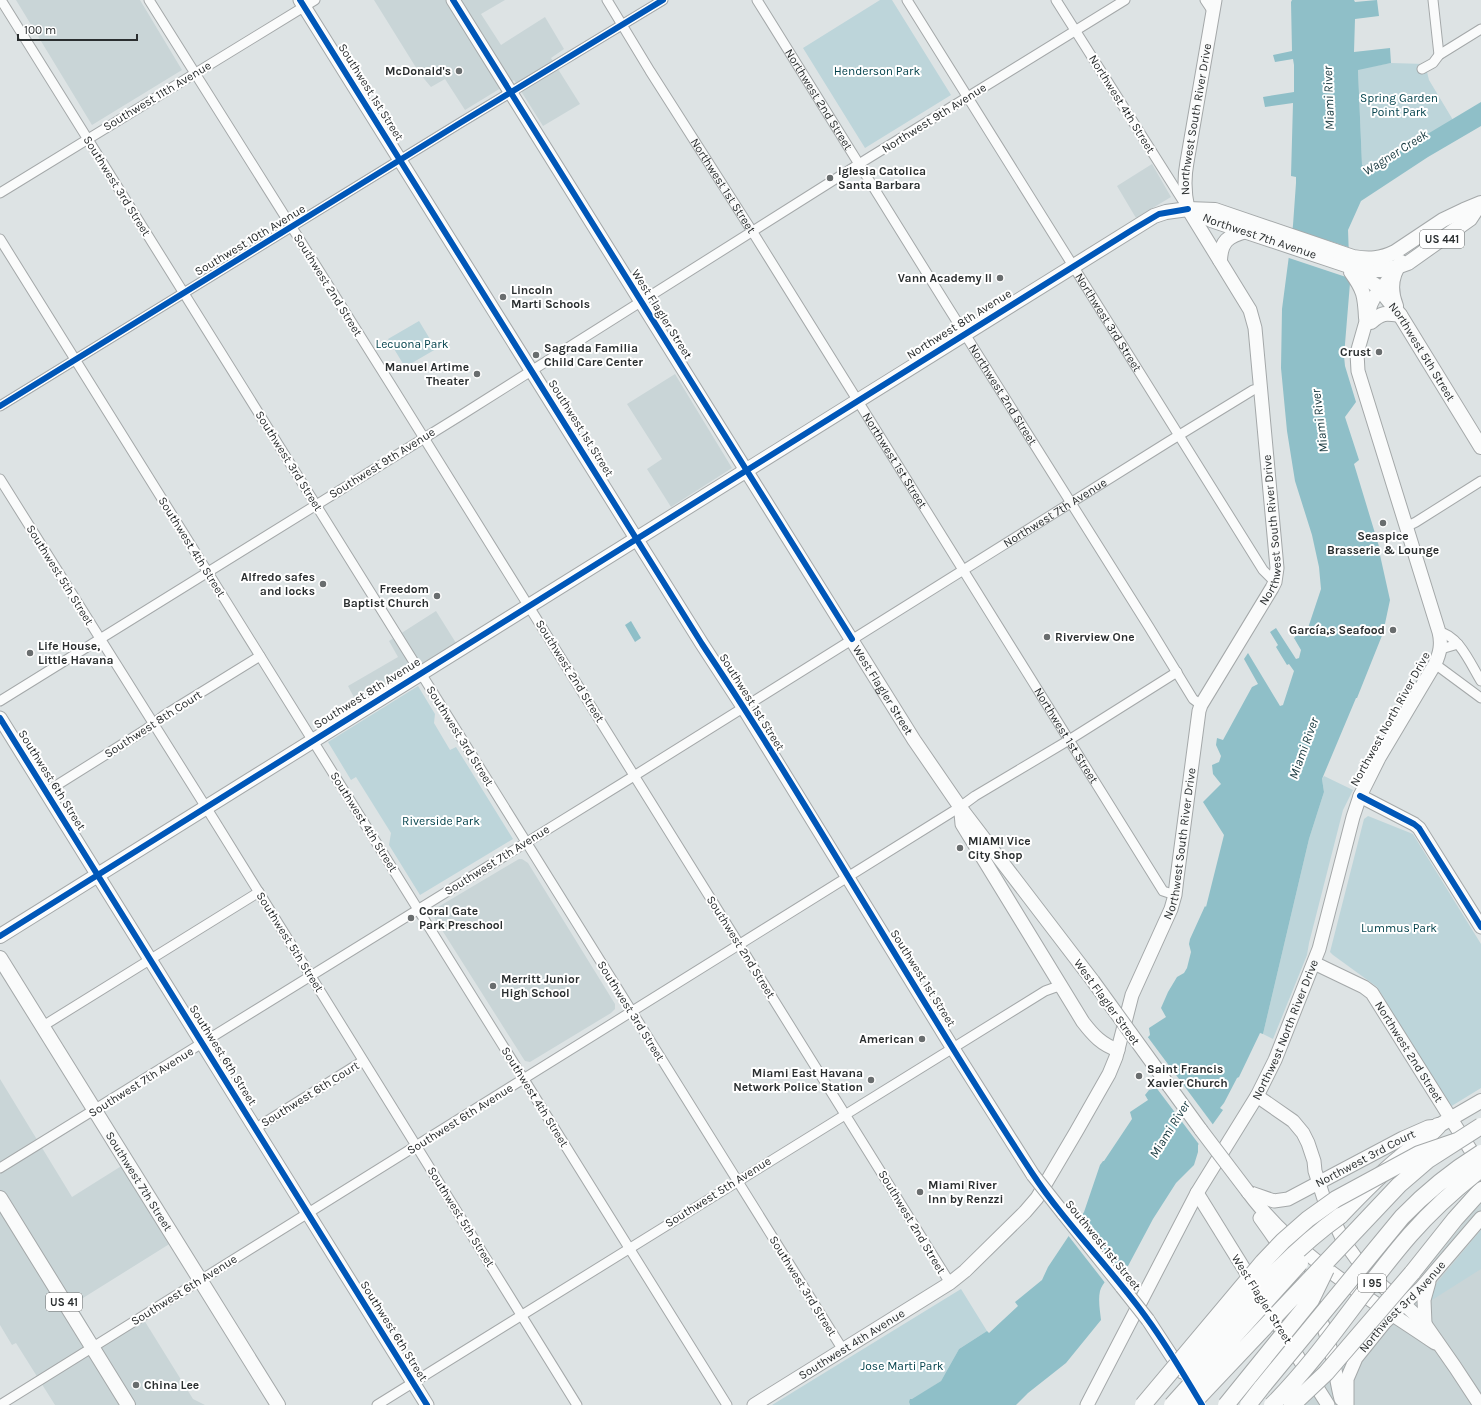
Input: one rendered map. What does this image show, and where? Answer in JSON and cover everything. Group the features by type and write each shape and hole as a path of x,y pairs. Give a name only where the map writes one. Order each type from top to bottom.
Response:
{"highway":[{"path":"1172,1405 1326,1235 1340,1216 1389,1167 1444,1122"},
{"path":"1191,1405 1399,1185 1428,1160 1481,1126"},
{"path":"1143,1405 1263,1262 1308,1219 1336,1199 1419,1154 1457,1141"},
{"path":"1248,1405 1262,1386 1402,1217 1443,1179 1481,1153"},
{"name":"I 95","path":"1272,1405 1326,1343 1410,1235 1452,1193 1481,1168"},
{"path":"1292,1405 1326,1373 1481,1190"},
{"path":"1154,1405 1271,1277 1321,1229 1340,1216"},
{"path":"1226,1405 1312,1300 1330,1258"}],"main road":[{"name":"West Flagler Street","path":"453,0 914,740 960,807 1093,981 1168,1086 1250,1195 1275,1224 1305,1252 1327,1269 1441,1347"},
{"name":"Southwest 1st Street","path":"306,2 400,160 636,539 743,707 952,1047 1034,1175 1148,1320 1202,1405"},
{"name":"Northwest South River Drive","path":"950,1283 965,1271 1025,1212 1036,1198 1109,1074 1118,1050 1132,995 1165,923 1175,895 1197,719 1201,705 1267,596 1275,582 1277,574 1277,560 1253,318 1250,310 1188,209 1185,196 1185,174 1214,6"},
{"name":"Northwest 7th Avenue","path":"1367,273 1388,256 1443,220 1481,204"},
{"name":"Northwest 7th Avenue","path":"1367,273 1397,267 1418,256 1470,219 1481,204"},
{"name":"Northwest 7th Avenue","path":"1188,209 1211,220 1246,231 1264,231 1353,257 1367,273"},
{"name":"Northwest 7th Avenue","path":"1188,209 1215,210 1349,266"},
{"name":"Northwest 8th Avenue","path":"747,470 1154,216 1170,211 1188,209"},
{"path":"1367,273 1365,298 1369,320 1386,313 1400,315 1392,292 1392,283 1397,267 1403,258 1446,226 1457,214"},
{"path":"1220,260 1221,251 1229,238 1235,234 1246,231"},
{"name":"Northwest 5th Street","path":"1349,266 1367,273 1374,284 1381,290 1400,315 1481,447"},
{"name":"Northwest North River Drive","path":"1087,1405 1197,1194 1257,1096 1275,1060 1314,963 1360,796 1380,758 1436,664 1441,649 1439,632 1359,376 1358,362 1363,355 1369,320 1376,294 1381,290 1397,267"},
{"name":"Southwest 8th Avenue","path":"0,936 747,470"},
{"name":"Southwest 6th Street","path":"0,718 427,1405"},
{"path":"1360,796 1419,828 1481,927"},
{"name":"West Flagler Street","path":"960,807 962,824 1083,1022 1095,1037 1108,1047 1118,1050"},
{"name":"Southwest 7th Street","path":"0,958 278,1405"},
{"name":"Northwest 2nd Street","path":"1314,963 1364,987 1372,993 1444,1122 1481,1168"},
{"path":"1257,1096 1299,1127 1306,1138 1314,1161 1315,1171 1330,1215 1343,1240 1355,1258 1375,1280 1425,1324 1480,1405"},
{"name":"Northwest 3rd Court","path":"1250,1195 1274,1201 1282,1201 1296,1196 1361,1159 1403,1138 1444,1122 1481,1101"},
{"path":"1314,1161 1323,1172 1336,1174"},
{"name":"West Flagler Street","path":"1197,1194 1328,1405"},
{"name":"West Flagler Street","path":"1250,1195 1255,1211 1297,1273 1320,1318 1330,1345 1339,1394 1343,1405"},
{"name":"US 41","path":"0,1198 128,1405"},
{"name":"Northwest 3rd Avenue","path":"1347,1405 1347,1379 1356,1358 1385,1322 1416,1294 1481,1218"},
{"path":"1425,1324 1424,1300 1431,1276"},
{"name":"Southwest 4th Avenue","path":"754,1405 950,1283"}],"street":[{"name":"Southwest 3rd Street","path":"1,0 843,1350"},
{"name":"Southwest 2nd Street","path":"149,0 392,385 423,438 950,1283"},
{"name":"Northwest 1st Street","path":"607,0 653,76 964,570 1163,891 1175,895"},
{"name":"Southwest 10th Avenue","path":"0,406 663,0"},
{"name":"Northwest 2nd Street","path":"757,0 1177,672 1193,700 1201,705"},
{"name":"Northwest 3rd Street","path":"907,0 1263,570 1275,582"},
{"name":"Northwest 4th Street","path":"1056,0 1188,209"},
{"name":"Northwest 9th Avenue","path":"641,301 1125,0"},
{"path":"1205,0 1214,6"},
{"path":"1433,0 1439,55"},
{"name":"Southwest 11th Avenue","path":"0,193 195,73 306,2"},
{"path":"1422,69 1433,63 1439,55 1481,29"},
{"name":"Southwest 4th Street","path":"0,239 727,1405"},
{"name":"Southwest 9th Avenue","path":"0,701 641,301"},
{"name":"Northwest 7th Avenue","path":"852,640 1253,390 1260,388"},
{"name":"Southwest 5th Street","path":"0,479 259,892 577,1405"},
{"path":"1406,527 1481,481"},
{"path":"1439,632 1446,633 1458,644 1481,681"},
{"name":"Southwest 7th Avenue","path":"0,1168 852,640"},
{"path":"1441,649 1458,644"},
{"name":"Southwest 8th Court","path":"46,792 145,730 162,716 260,656"},
{"path":"1436,664 1481,698"},
{"name":"Southwest 6th Avenue","path":"0,1404 739,945 960,807 975,796 1069,740 1177,672"},
{"path":"43,1026 259,892"},
{"name":"Southwest 5th Avenue","path":"377,1405 952,1047 1045,991 1056,987 1063,988"},
{"name":"Southwest 6th Court","path":"256,1128 363,1061"}],"shaded area":[{"path":"16,0 140,0 182,70 92,125"},
{"path":"374,0 505,0 481,14 501,45 545,17 564,49 551,58 580,104 543,126 514,80 465,110 445,79 431,87 420,74"},
{"path":"1152,164 1171,197 1136,218 1117,186"},
{"path":"675,374 732,468 671,507 647,469 662,459 627,404"},
{"path":"436,611 456,643 357,703 348,686 398,657 389,641"},
{"path":"519,859 522,859 528,863 615,1004 615,1009 611,1013 530,1062 525,1061 523,1058 434,916 434,913 438,907"},
{"path":"0,1079 72,1197 123,1165 171,1243 75,1303 101,1347 144,1320 193,1399 205,1405 55,1405 16,1343 12,1345 0,1325"},
{"path":"1481,1201 1481,1405 1296,1405 1349,1357 1419,1279"}],"green space":[{"name":"Henderson Park","path":"880,0 892,0 951,95 865,148 803,48"},
{"name":"Spring Garden Point Park","path":"1391,63 1425,64 1429,80 1453,120 1374,167 1362,165 1358,69"},
{"name":"Lecuona Park","path":"419,321 436,349 405,367 388,339"},
{"name":"Riverside Park","path":"418,686 435,714 434,723 450,750 456,747 513,839 420,895 389,845 391,833 356,777 351,780 328,742"},
{"path":"1324,776 1353,790 1343,810 1307,955 1273,1039 1263,1034 1309,839 1324,792 1322,779"},
{"name":"Lummus Park","path":"1368,816 1413,834 1481,944 1481,1088 1450,1107 1377,987 1330,952 1364,819"},
{"path":"1481,1230 1481,1269 1432,1300 1431,1297 1436,1284"},
{"name":"Jose Marti Park","path":"961,1289 987,1331 959,1349 941,1381 909,1402 910,1405 772,1405"}],"water":[{"name":"Miami River","path":"1292,0 1354,0 1355,2 1377,0 1379,16 1355,19 1354,52 1390,48 1391,63 1358,70 1362,165 1366,166 1372,164 1374,166 1481,102 1481,126 1428,157 1361,201 1348,230 1350,283 1344,356 1345,366 1356,402 1345,417 1359,460 1354,464 1381,553 1380,555 1390,600 1383,633 1322,779 1324,792 1309,839 1263,1034 1260,1033 1239,1077 1220,1108 1223,1110 1198,1145 1198,1152 1194,1165 1176,1183 1153,1219 1128,1266 1119,1270 1104,1283 1100,1291 1099,1298 1101,1320 1066,1363 1028,1393 1016,1405 910,1405 910,1399 941,1381 959,1349 987,1331 989,1333 1018,1306 1015,1302 1042,1280 1048,1267 1084,1212 1100,1165 1132,1119 1130,1112 1148,1100 1145,1095 1149,1090 1157,1088 1160,1076 1147,1038 1150,1035 1149,1028 1166,1017 1161,1008 1177,977 1184,973 1187,968 1191,952 1189,944 1190,939 1205,906 1206,907 1224,835 1203,802 1221,784 1213,774 1212,765 1219,762 1221,756 1216,745 1217,738 1223,740 1252,687 1258,684 1244,659 1248,653 1280,706 1283,705 1294,671 1289,664 1287,665 1276,647 1278,645 1270,632 1276,628 1296,659 1299,658 1301,650 1294,638 1304,627 1307,631 1321,589 1319,567 1312,535 1295,481 1287,431 1281,368 1282,309 1293,225 1296,183 1296,177 1291,176 1293,103 1265,107 1263,97 1294,92 1293,59 1275,62 1273,55 1292,51"},
{"path":"631,621 641,638 635,642 625,625"}],"pier":[{"path":"1290,228 1351,248 1352,282 1346,277 1286,257"},
{"path":"1147,1036 1214,1126 1200,1145 1201,1147 1155,1086 1158,1076 1153,1055 1146,1039"},
{"path":"1079,1217 1121,1271 1106,1284 1067,1234"}],"cycle path":[{"path":"300,0 702,644 786,775 948,1041 1032,1173 1059,1211 1134,1301 1176,1362 1202,1405"},
{"path":"453,0 852,639"},
{"path":"0,406 663,0"},
{"path":"0,936 1132,230 1159,214 1188,209"},
{"path":"0,718 427,1405"},
{"path":"1360,796 1419,828 1481,927"}],"place":[{"name":"McDonald's","path":"459,71"},
{"name":"Iglesia Catolica Santa Barbara","path":"830,178"},
{"name":"Vann Academy II","path":"1000,278"},
{"name":"Lincoln Marti Schools","path":"503,297"},
{"name":"Crust","path":"1379,352"},
{"name":"Sagrada Familia Child Care Center","path":"536,355"},
{"name":"Manuel Artime Theater","path":"477,374"},
{"name":"Seaspice Brasserie & Lounge","path":"1383,523"},
{"name":"Alfredo safes and locks","path":"323,584"},
{"name":"Freedom Baptist Church","path":"437,596"},
{"name":"García,s Seafood","path":"1393,630"},
{"name":"Riverview One","path":"1047,637"},
{"name":"Life House, Little Havana","path":"30,653"},
{"name":"MIAMI Vice City Shop","path":"960,848"},
{"name":"Coral Gate Park Preschool","path":"411,918"},
{"name":"Merritt Junior High School","path":"493,986"},
{"name":"American","path":"922,1039"},
{"name":"Saint Francis Xavier Church","path":"1139,1076"},
{"name":"Miami East Havana Network Police Station","path":"871,1080"},
{"name":"Miami River Inn by Renzzi","path":"920,1192"},
{"name":"China Lee","path":"136,1385"}],"water label":[{"name":"Wagner Creek","path":"1395,152"}]}
